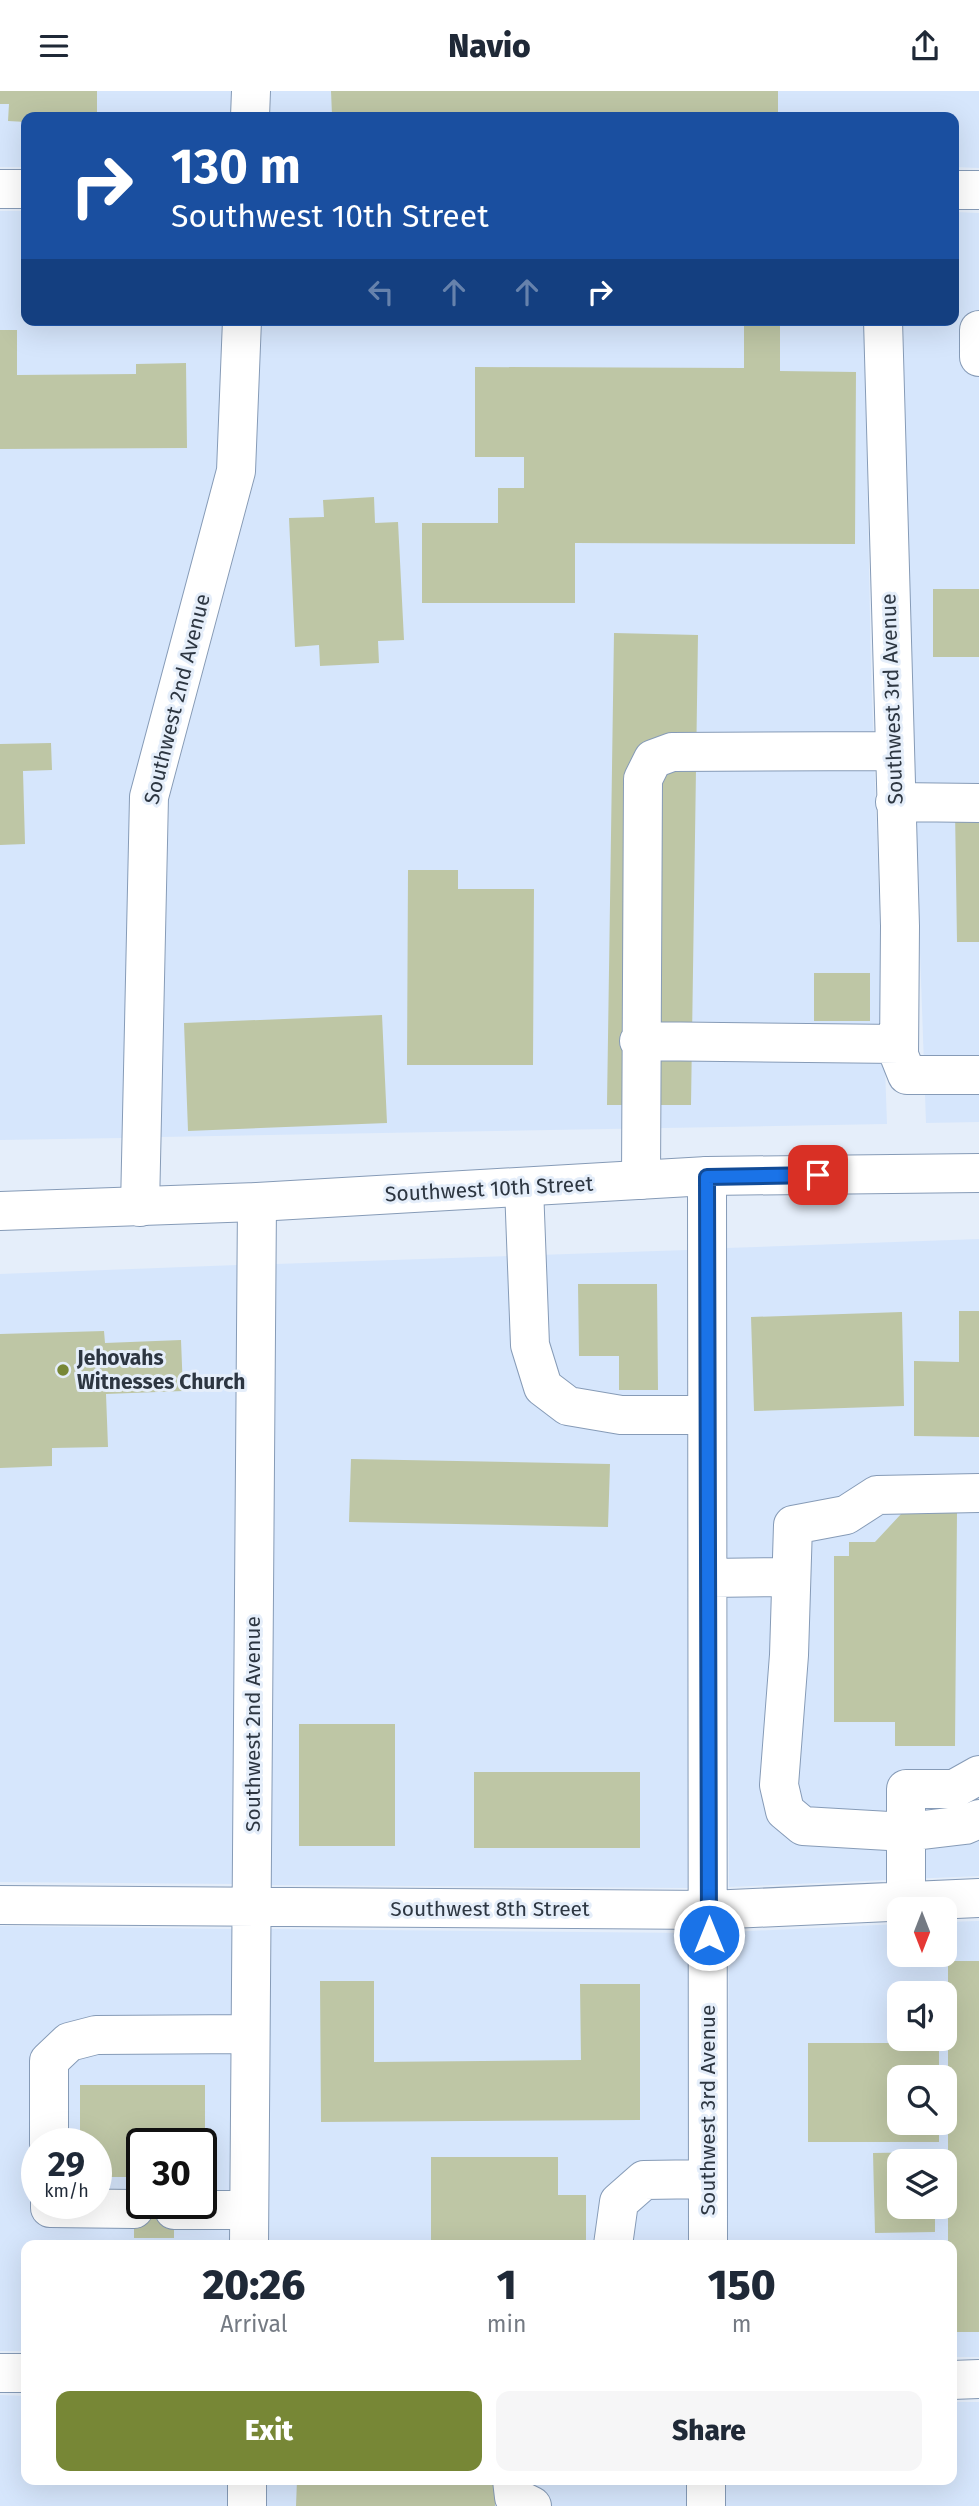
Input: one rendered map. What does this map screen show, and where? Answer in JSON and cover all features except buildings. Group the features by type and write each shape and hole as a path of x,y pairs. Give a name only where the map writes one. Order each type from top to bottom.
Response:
{"street":[{"path":"250,112 251,91"},
{"path":"0,189 21,189"},
{"path":"959,190 979,190"},
{"name":"Southwest 2nd Avenue","path":"140,1207 149,797 236,471 242,326"},
{"name":"Southwest 3rd Avenue","path":"883,326 903,1060"},
{"path":"979,330 979,357"},
{"path":"641,1180 639,1041 643,779 653,759 672,752 894,751"},
{"path":"895,802 979,803"},
{"path":"639,1041 903,1060 979,1075"},
{"name":"Southwest 10th Street","path":"0,1211 257,1202 707,1177 979,1173"},
{"name":"Southwest 3rd Avenue","path":"707,1177 708,2240"},
{"path":"524,1187 530,1345 543,1387 569,1406 621,1415 707,1415"},
{"name":"Southwest 2nd Avenue","path":"249,2228 257,1202"},
{"path":"979,1493 877,1495 846,1515 793,1525 779,1784 785,1811 803,1826 906,1832 965,1825 979,1819"},
{"path":"708,1578 791,1577"},
{"path":"906,1897 906,1789 954,1789 979,1775"},
{"name":"Southwest 8th Street","path":"957,1899 979,1898"},
{"name":"Southwest 8th Street","path":"0,1905 709,1910 887,1903"},
{"path":"50,2128 49,2061 69,2042 96,2035 250,2033"},
{"path":"614,2240 619,2202 644,2180 708,2179"},
{"path":"212,2219 249,2228"},
{"path":"0,2373 21,2373"},
{"path":"957,2380 979,2379"},
{"path":"247,2485 247,2506"},
{"path":"513,2485 514,2497 532,2506"},
{"path":"706,2485 706,2506"}],"shaded area":[{"path":"0,91 232,91 231,112 21,112 21,167 0,167"},
{"path":"271,91 979,91 979,168 959,167 959,112 270,112"},
{"path":"0,211 21,211 21,326 222,326 217,467 130,796 122,1138 0,1140"},
{"path":"959,212 979,213 979,1122 926,1123 910,665 903,326 959,326"},
{"path":"261,326 864,326 871,666 887,1124 161,1137 169,800 255,478"},
{"path":"979,1239 979,1876 729,1887 726,1248"},
{"path":"687,1250 689,1888 271,1885 276,1264"},
{"path":"237,1265 232,1884 0,1882 0,1274"},
{"path":"979,1921 979,2357 957,2357 957,2240 727,2240 729,1932 887,1925 887,1967 957,1967 957,1922"},
{"path":"0,1926 232,1929 229,2240 21,2240 21,2351 0,2351"},
{"path":"271,1929 689,1933 688,2240 268,2240"},
{"path":"0,2395 21,2396 21,2485 228,2485 228,2506 0,2506"},
{"path":"957,2402 979,2402 979,2506 726,2506 726,2485 957,2485"},
{"path":"267,2485 687,2485 687,2506 267,2506"}],"place":[{"name":"Jehovahs Witnesses Church","path":"63,1370"}],"route":[{"path":"709,1935 707,1177 818,1175"}]}
